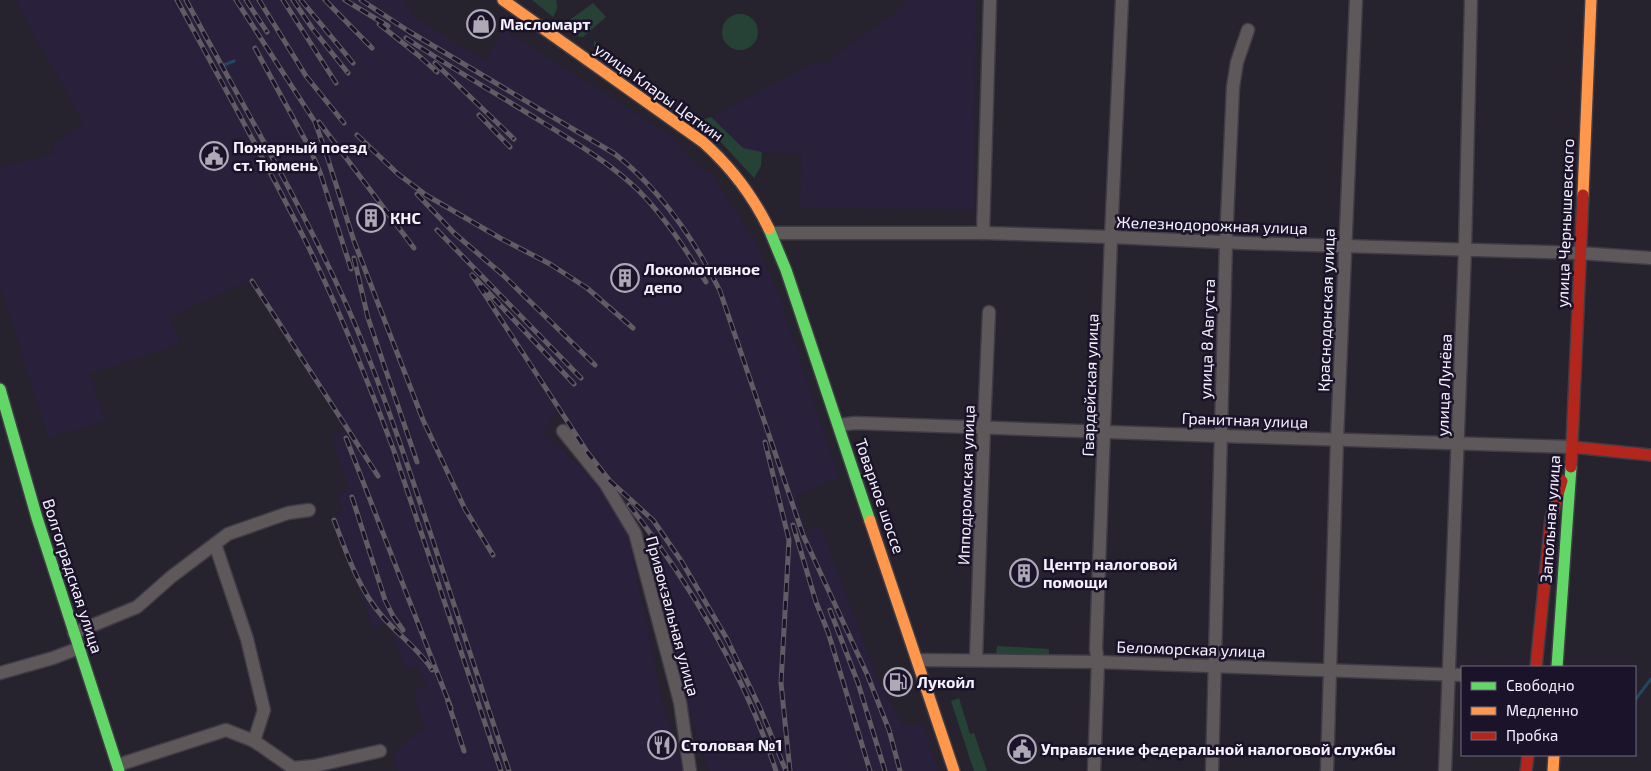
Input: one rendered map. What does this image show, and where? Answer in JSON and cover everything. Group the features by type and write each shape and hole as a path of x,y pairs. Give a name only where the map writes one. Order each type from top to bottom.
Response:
{"street":[{"name":"улица Клары Цеткин","path":"503,0 553,37 695,135 721,159 751,196 772,233"},
{"path":"983,233 990,0"},
{"name":"Гвардейская улица","path":"1094,771 1098,662 1096,640 1122,0"},
{"name":"Краснодонская улица","path":"1327,771 1337,439 1356,0"},
{"name":"улица Лунёва","path":"1445,771 1456,675 1458,443 1471,0"},
{"name":"улица Чернышевского","path":"1572,447 1591,0"},
{"name":"улица 8 Августа","path":"1212,771 1226,242 1233,87 1236,62 1248,30"},
{"name":"Железнодорожная улица","path":"772,233 983,233 1579,253 1651,258"},
{"name":"Товарное шоссе","path":"772,233 839,425 954,771"},
{"name":"Ипподромская улица","path":"976,659 989,312"},
{"name":"Волгоградская улица","path":"1,396 37,518 119,768"},
{"name":"Гранитная улица","path":"839,425 855,423 1572,447 1651,455"},
{"name":"Привокзальная улица","path":"563,431 606,484 635,533 680,702 690,771"},
{"name":"Запольная улица","path":"1536,666 1551,518 1572,447"},
{"name":"Запольная улица","path":"1557,666 1572,447"},
{"path":"74,633 138,608 171,577 228,534 288,513 309,510"},
{"path":"215,544 247,639 264,710 254,741"},
{"path":"0,674 79,648"},
{"name":"Беломорская улица","path":"918,660 976,659 1098,662 1456,675"},
{"path":"119,768 226,730 254,741 293,768 314,766 380,751"},
{"path":"1526,771 1528,756"},
{"path":"1553,771 1554,756"}],"shaded area":[{"path":"15,0 403,0 416,18 486,61 503,29 669,134 699,166 711,173 755,242 777,289 839,478 797,495 806,531 821,526 878,681 904,726 923,726 938,771 709,771 681,685 649,567 665,556 559,406 543,433 595,482 628,534 664,709 685,771 398,771 392,755 425,727 413,691 426,686 418,665 405,670 388,623 374,629 331,516 343,512 337,495 349,490 331,436 344,430 254,278 170,317 180,343 90,373 105,421 48,438 0,285 0,167 52,154 55,143 83,123"},
{"path":"908,0 975,0 974,209 800,208 802,153 762,152 743,148 711,117 817,61 821,66 889,17"}],"green space":[{"path":"532,0 556,0 557,8 553,17"},
{"path":"593,3 606,17 583,37 580,37 568,28 567,22"},
{"path":"740,14 747,15 753,19 757,25 757,39 753,45 747,49 740,50 733,49 727,45 723,39 722,32 723,25 727,19 733,15"},
{"path":"594,41 678,103 675,105 594,46"},
{"path":"692,114 702,120 711,117 743,148 762,152 761,166 754,178 719,140 691,118"},
{"path":"997,646 1049,649 1049,656 996,655"},
{"path":"959,698 970,734 974,733 987,771 974,771 951,701"}],"waterway":[{"path":"224,65 234,61"},
{"path":"1636,699 1651,679"}],"railway":[{"path":"177,0 291,213 319,269 353,346 394,451 501,771"},
{"path":"186,0 310,228 359,334 402,448 509,771"},
{"path":"236,0 315,122 354,241 423,420 465,509 493,555"},
{"path":"246,0 267,32"},
{"path":"259,0 306,76 344,123"},
{"path":"283,0 336,83"},
{"path":"293,0 312,28 348,73"},
{"path":"301,0 353,63"},
{"path":"325,0 372,48"},
{"path":"345,0 388,26"},
{"path":"361,0 410,32 615,154 647,183 675,216 699,253 720,291 803,535 867,674 889,730 900,771"},
{"path":"379,24 437,72"},
{"path":"406,38 567,138 616,171 638,190 657,211 683,246 706,282"},
{"path":"255,48 309,147 320,172 351,269"},
{"path":"435,63 514,139"},
{"path":"479,115 510,147"},
{"path":"319,122 414,248"},
{"path":"357,135 398,174 426,195 500,238 550,264 587,288 633,328"},
{"path":"417,194 454,233 503,275 595,365"},
{"path":"437,230 581,378"},
{"path":"354,258 368,318 417,462"},
{"path":"574,384 472,275 588,453 610,481 653,520 682,562 727,639 760,708 786,771"},
{"path":"252,281 378,476"},
{"path":"346,438 451,708"},
{"path":"765,442 789,540 781,683 790,771"},
{"path":"352,497 385,600 403,630"},
{"path":"629,505 673,566 714,632 749,701 776,771"},
{"path":"334,520 366,594 388,623 422,656 432,670"},
{"path":"793,525 870,771"},
{"path":"830,610 858,683 885,771"},
{"path":"448,702 464,751"}],"traffic: fast":[{"path":"769,229 786,270 870,521"},
{"path":"0,389 37,518 119,771"},
{"path":"1557,666 1571,467"}],"traffic: slow":[{"path":"503,0 703,142 740,182 756,205 769,229"},
{"path":"1583,195 1591,0"},
{"path":"870,521 954,771"},
{"path":"1553,771 1554,756"}],"traffic: jam":[{"path":"1571,467 1583,195"},
{"path":"1572,447 1651,455"},
{"path":"1536,666 1551,518 1562,481"},
{"path":"1526,771 1528,756"}],"place":[{"name":"Масломарт","path":"481,24"},
{"name":"Пожарный поезд ст. Тюмень","path":"214,156"},
{"name":"КНС","path":"371,218"},
{"name":"Локомотивное депо","path":"625,278"},
{"name":"Центр налоговой помощи","path":"1024,573"},
{"name":"Лукойл","path":"898,682"},
{"name":"Столовая №1","path":"662,745"},
{"name":"Управление федеральной налоговой службы","path":"1022,749"}]}
